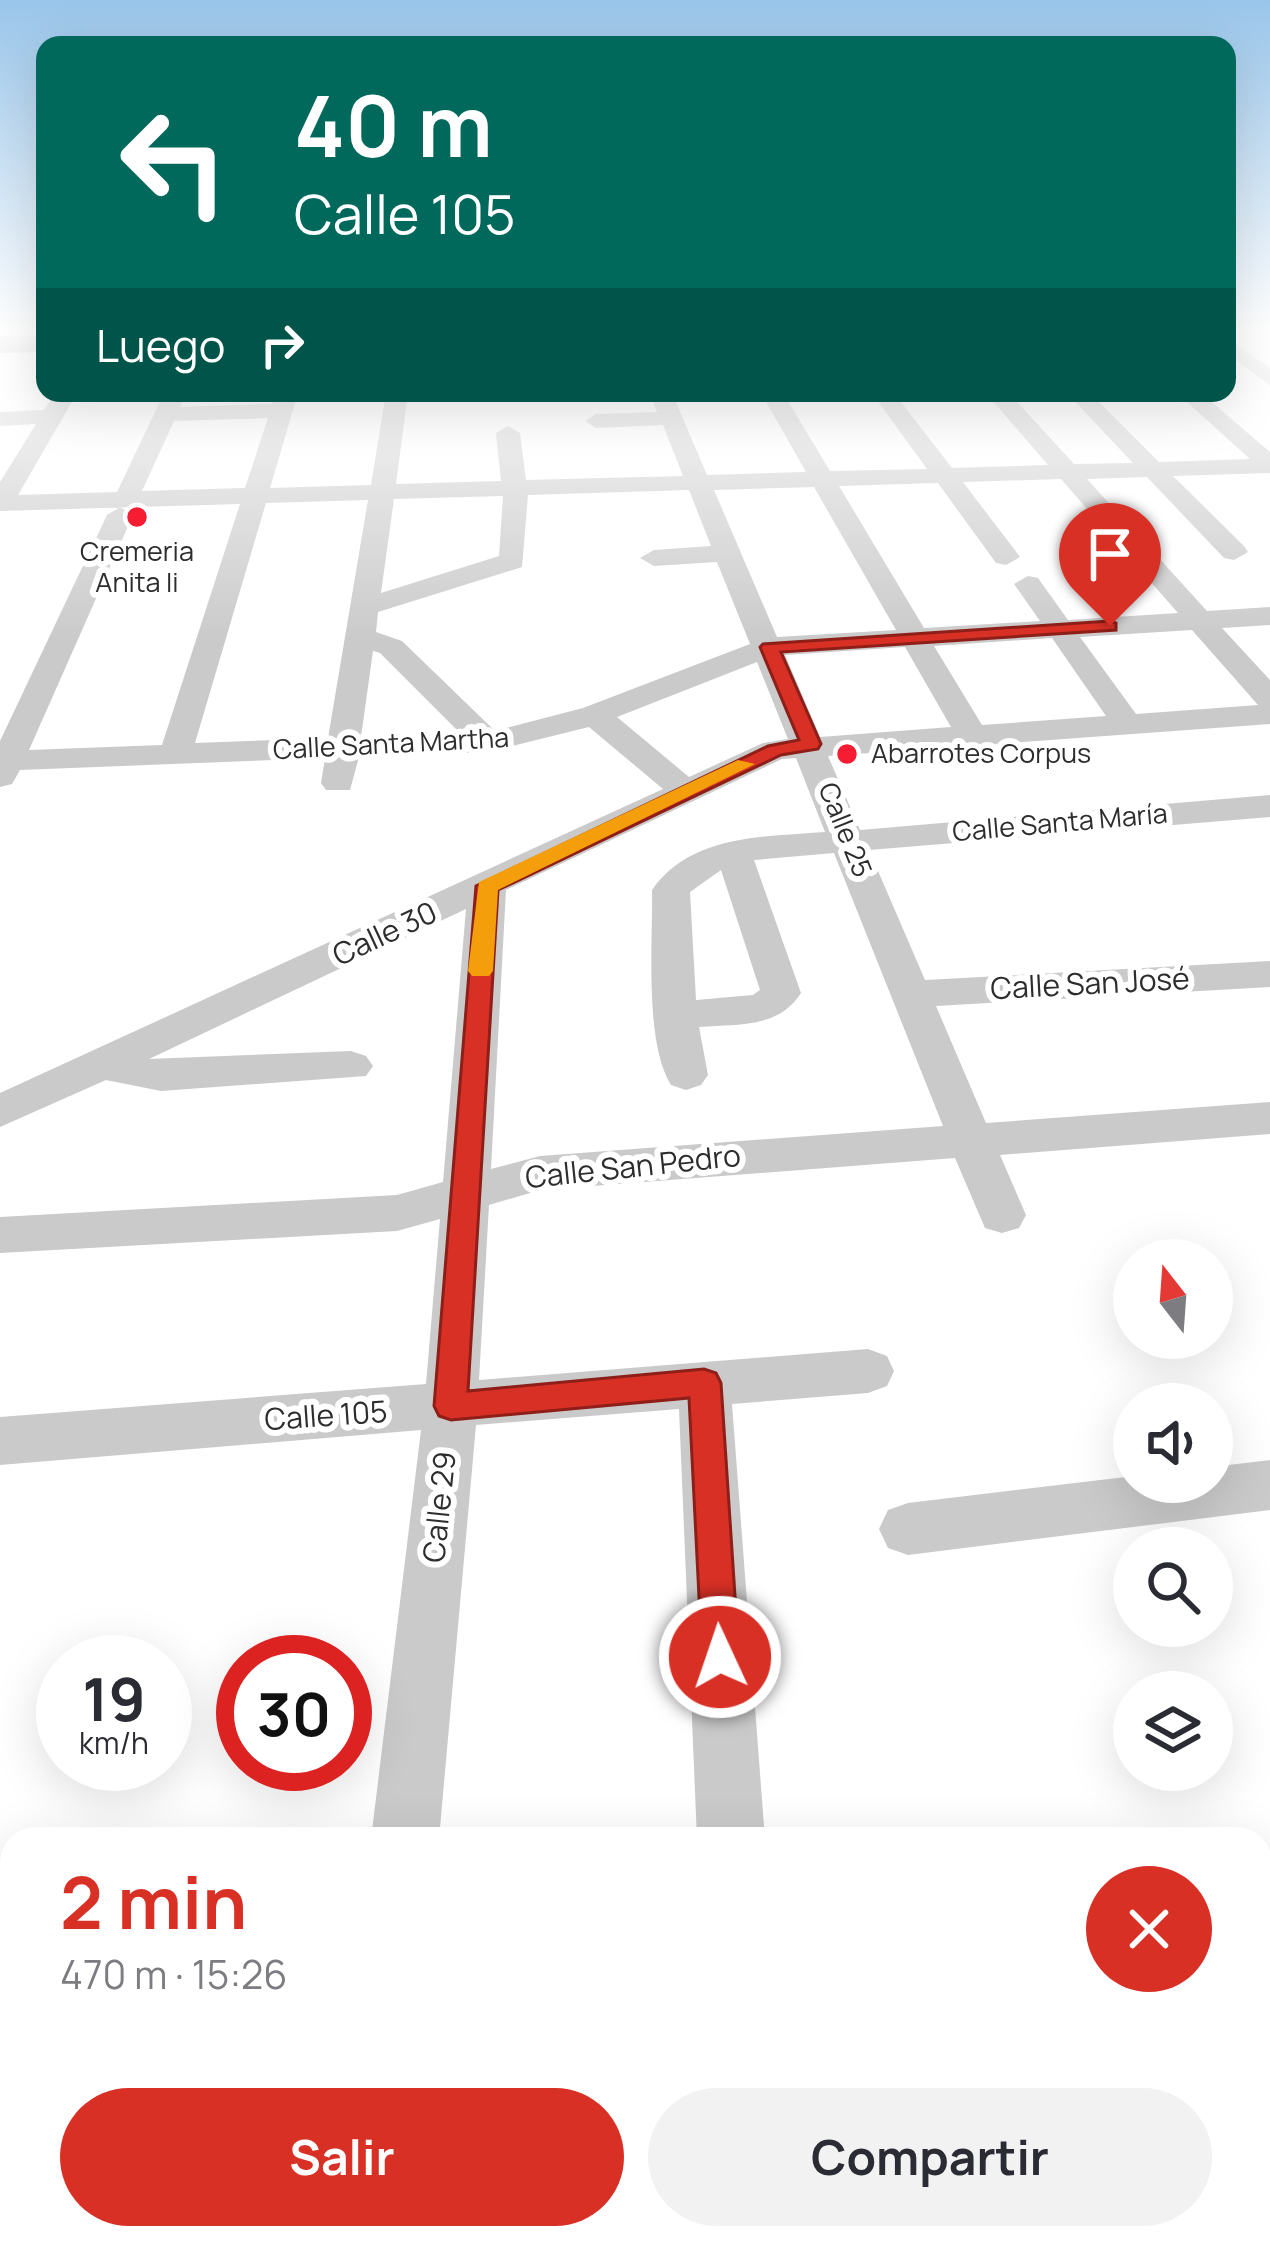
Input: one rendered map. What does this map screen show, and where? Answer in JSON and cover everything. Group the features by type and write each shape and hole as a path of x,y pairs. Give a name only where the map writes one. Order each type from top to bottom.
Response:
{"street":[{"path":"42,433 0,503 123,507"},
{"path":"2,766 156,433"},
{"path":"175,755 274,433"},
{"path":"340,766 391,433"},
{"path":"363,622 512,561 516,496 508,433"},
{"name":"Calle 25","path":"678,433 811,744 1002,1215"},
{"path":"795,433 971,734"},
{"path":"914,433 1006,557"},
{"path":"1033,433 1270,699"},
{"path":"1117,433 1161,477 1209,554 1146,557"},
{"path":"1233,433 1270,465"},
{"path":"609,462 698,480"},
{"path":"1161,477 1270,465"},
{"path":"0,518 123,507 516,496 698,480 826,487 1161,477 1270,481"},
{"path":"654,558 729,553"},
{"path":"1028,584 1128,725"},
{"name":"Calle Santa Martha","path":"2,766 175,755 340,766 542,732 770,647 1270,616"},
{"path":"363,622 488,742"},
{"name":"Calle 30","path":"0,1111 776,750 1270,714"},
{"path":"594,715 686,792"},
{"name":"Calle Santa María","path":"733,851 1270,806"},
{"path":"676,1015 764,1008 781,994 733,851 690,872 671,890 676,1015 686,1075"},
{"name":"Calle 29","path":"406,1827 451,1406 487,886"},
{"name":"Calle San José","path":"911,994 1270,974"},
{"path":"258,1072 269,988"},
{"path":"106,1065 161,1076 351,1066"},
{"name":"Calle San Pedro","path":"0,1234 397,1213 540,1173 969,1137 1270,1118"},
{"name":"Calle 105","path":"0,1441 868,1371"},
{"path":"704,1383 730,1827"},
{"path":"908,1529 1270,1485"}],"slow traffic":[{"path":"481,971 487,886 745,764"}],"place":[{"name":"Cremeria Anita Ii","path":"137,517"},
{"name":"Abarrotes Corpus","path":"847,754"}],"route":[{"path":"720,1657 704,1383 451,1406 487,886 776,750 811,744 770,647 1110,626"}]}
